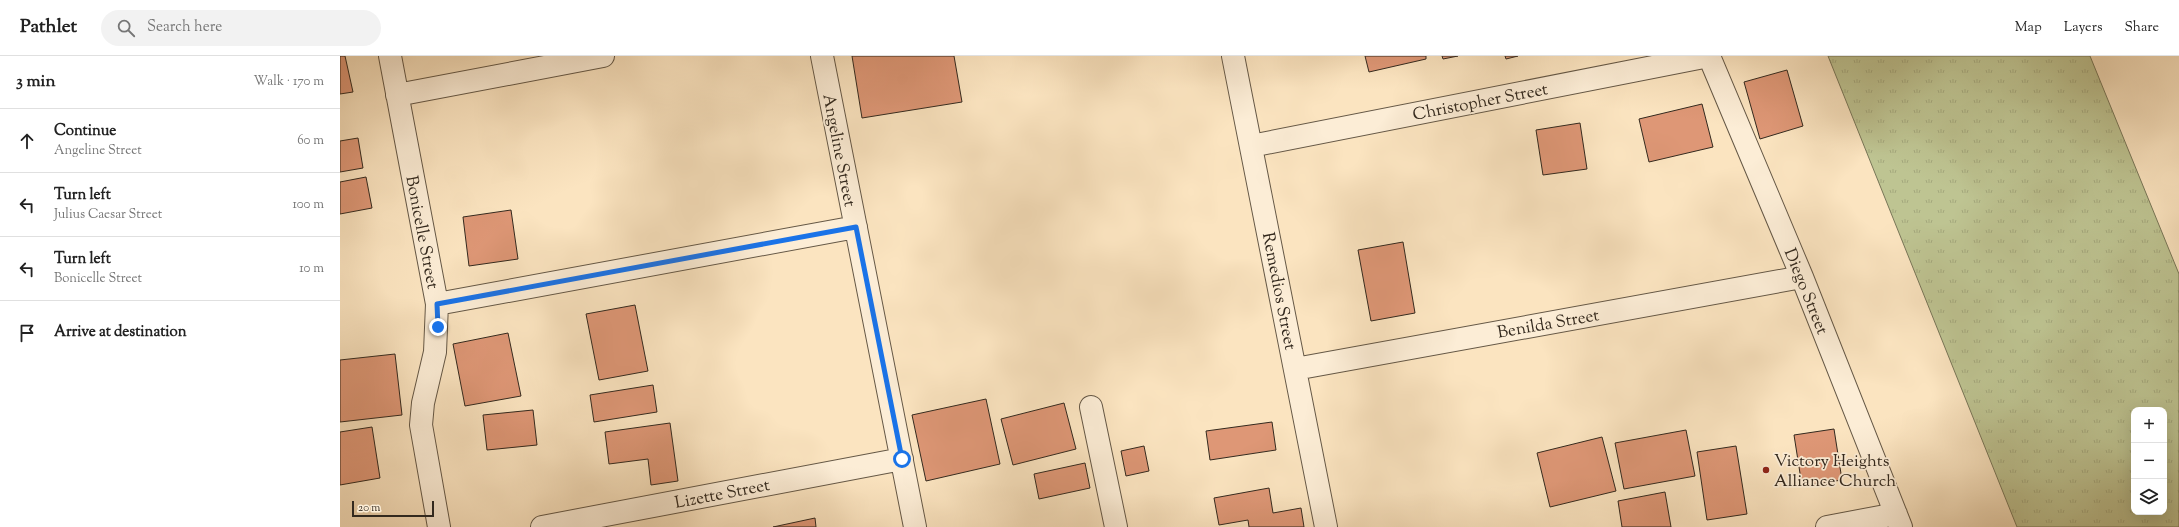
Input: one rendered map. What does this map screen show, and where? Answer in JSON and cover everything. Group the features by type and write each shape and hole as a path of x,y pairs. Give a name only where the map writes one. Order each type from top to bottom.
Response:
{"street":[{"name":"Bonicelle Street","path":"390,56 437,304 438,327 435,352 423,403 421,425 439,527"},
{"path":"398,95 603,56"},
{"name":"Angeline Street","path":"822,56 916,527"},
{"name":"Remedios Street","path":"1233,56 1326,527"},
{"name":"Christopher Street","path":"1251,146 1639,63 1709,56"},
{"name":"Diego Street","path":"1709,56 1802,277 1899,521"},
{"path":"437,304 856,227"},
{"name":"Benilda Street","path":"1295,369 1802,277"},
{"path":"1091,407 1116,527"},
{"name":"Lizette Street","path":"542,527 902,459"},
{"path":"1827,527 1899,521"}],"green space":[{"path":"1828,56 2090,56 2179,274 2179,527 2017,527"}],"building":[{"path":"340,56 345,56 353,92 340,94"},
{"path":"852,56 954,56 962,102 862,118"},
{"path":"1365,56 1426,56 1426,59 1369,72"},
{"path":"1442,56 1458,56 1443,59"},
{"path":"1505,56 1518,56 1506,59"},
{"path":"1787,70 1803,126 1760,139 1744,82"},
{"path":"1702,104 1713,147 1649,162 1639,119"},
{"path":"1580,123 1587,169 1543,175 1536,130"},
{"path":"358,138 363,168 340,172 340,141"},
{"path":"366,177 372,208 340,214 340,182"},
{"path":"511,210 518,259 469,266 463,217"},
{"path":"1403,242 1415,313 1371,321 1358,250"},
{"path":"635,305 648,371 599,380 586,314"},
{"path":"508,333 521,396 465,406 453,344"},
{"path":"395,354 402,415 340,422 340,360"},
{"path":"653,385 657,412 594,422 590,395"},
{"path":"986,399 1000,464 926,481 912,415"},
{"path":"1064,403 1076,449 1013,465 1001,419"},
{"path":"533,410 537,445 487,450 483,415"},
{"path":"1272,422 1276,450 1210,460 1206,431"},
{"path":"670,423 678,481 651,485 648,459 609,464 605,432"},
{"path":"372,427 380,478 340,485 340,432"},
{"path":"1834,429 1842,480 1802,486 1794,435"},
{"path":"1686,430 1695,476 1624,489 1615,443"},
{"path":"1602,437 1616,491 1550,507 1537,453"},
{"path":"1144,446 1149,471 1126,476 1121,451"},
{"path":"1736,446 1747,514 1707,520 1697,452"},
{"path":"1085,463 1090,488 1039,499 1034,474"},
{"path":"1269,488 1273,513 1301,508 1304,527 1249,527 1248,520 1219,525 1214,498"},
{"path":"1665,492 1671,527 1622,527 1618,501"},
{"path":"815,518 816,527 773,527"}],"place":[{"name":"Victory Heights Alliance Church","path":"1766,470"}],"route":[{"path":"438,327 437,304 856,227 902,459"}]}
